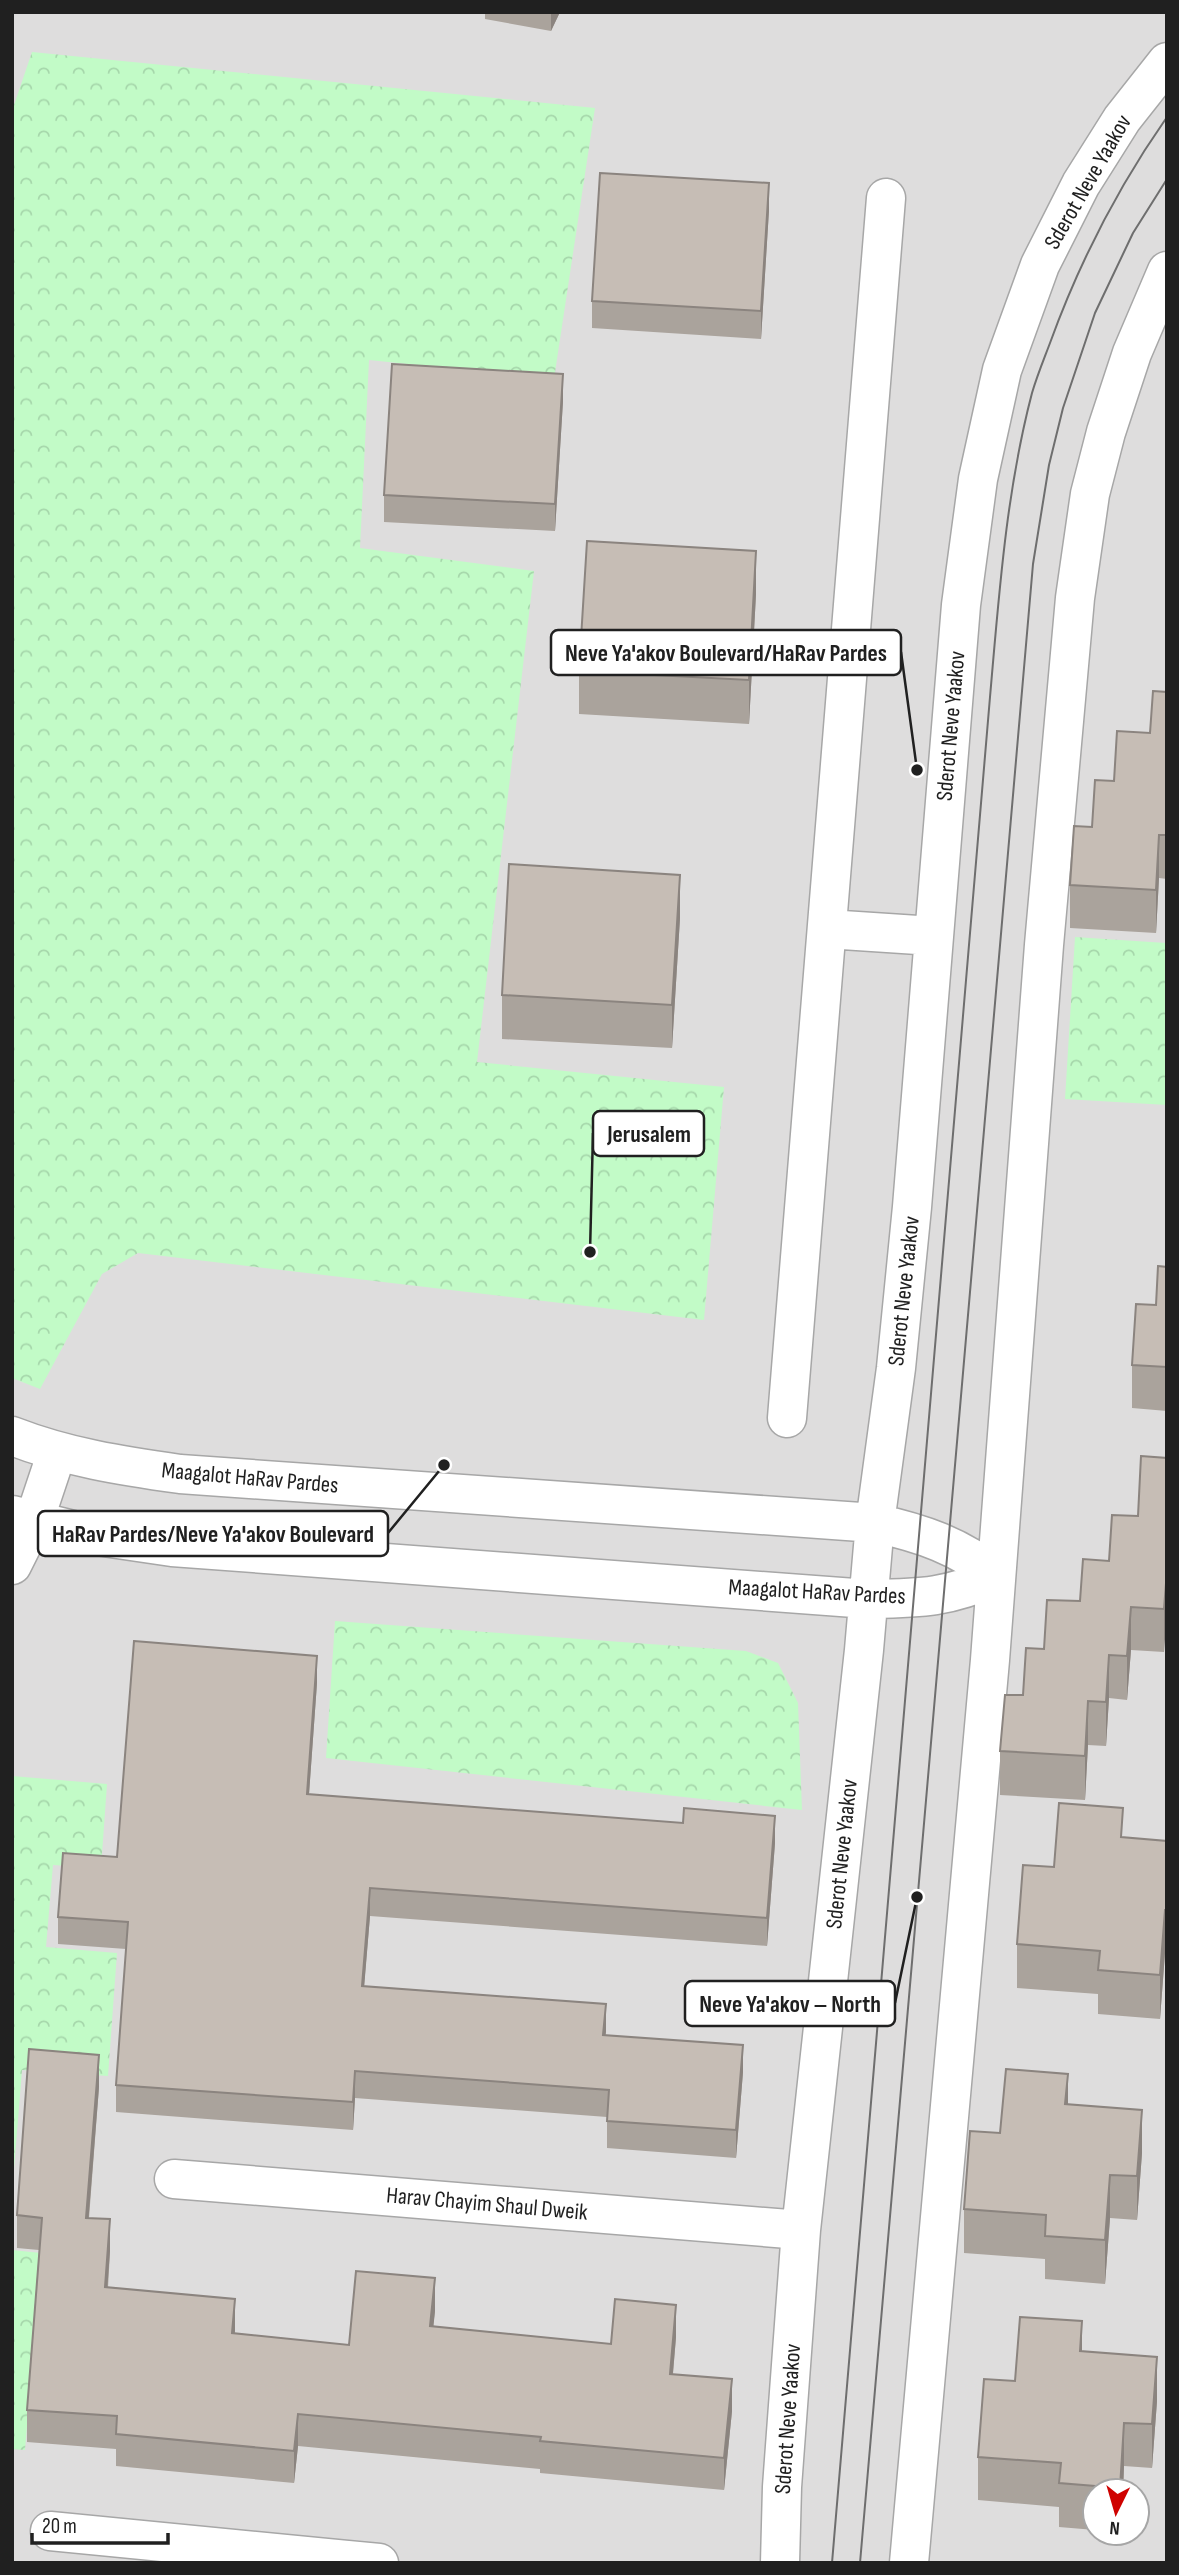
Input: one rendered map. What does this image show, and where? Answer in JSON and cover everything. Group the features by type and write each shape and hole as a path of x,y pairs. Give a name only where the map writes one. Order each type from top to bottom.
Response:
{"street":[{"name":"Sderot Neve Yaakov","path":"780,2563 782,2487 801,2230 875,1523 896,1368 912,1207 961,605 978,479 1002,370 1040,265 1081,184 1122,119 1167,62"},
{"path":"787,1418 886,198"},
{"path":"909,2563 996,1576 1044,945 1075,598 1090,494 1106,432 1132,353 1167,271"},
{"path":"827,929 933,936"},
{"name":"Maagalot HaRav Pardes","path":"12,1436 57,1452 111,1464 180,1474 875,1523 948,1544 996,1576 974,1587 944,1595 869,1599 172,1547 97,1536 23,1518"},
{"path":"12,1565 23,1518 57,1452"},
{"name":"Harav Chayim Shaul Dweik","path":"174,2179 801,2230"},
{"path":"50,2531 379,2563"}],"shaded area":[{"path":"12,12 1167,12 1167,2563 12,2563"}],"green space":[{"path":"32,52 595,108 554,379 369,360 360,548 534,571 477,1062 724,1087 704,1320 138,1253 102,1274 40,1389 12,1378 12,111"},
{"path":"1075,937 1167,941 1167,1105 1065,1099"},
{"path":"335,1621 746,1651 778,1663 798,1703 802,1810 326,1758"},
{"path":"12,1776 107,1784 101,1868 53,1865 46,1947 117,1953 108,2076 22,2070 12,2194"},
{"path":"12,2250 41,2253 25,2450 12,2449"}],"building":[{"path":"600,173 769,183 761,311 592,301"},
{"path":"392,364 563,374 555,504 384,495"},
{"path":"587,541 756,551 749,680 579,671"},
{"path":"1153,691 1167,692 1167,835 1159,835 1156,890 1070,885 1074,826 1092,827 1095,780 1114,781 1117,731 1150,733"},
{"path":"509,864 680,875 672,1005 502,995"},
{"path":"1158,1266 1167,1267 1167,1367 1132,1365 1136,1304 1156,1305"},
{"path":"1141,1456 1167,1458 1167,1570 1164,1609 1131,1607 1127,1656 1109,1655 1106,1702 1088,1701 1085,1756 1000,1751 1005,1695 1023,1695 1026,1648 1044,1649 1047,1600 1080,1601 1083,1559 1109,1561 1112,1515 1138,1516"},
{"path":"134,1641 317,1656 307,1794 683,1823 684,1808 775,1816 767,1918 370,1888 362,1986 606,2004 603,2035 743,2045 736,2130 607,2121 609,2090 355,2071 353,2102 116,2085 128,1922 58,1917 63,1853 117,1857"},
{"path":"1059,1803 1123,1808 1121,1837 1167,1841 1167,1910 1160,1975 1098,1970 1100,1951 1017,1944 1023,1865 1054,1867"},
{"path":"29,2049 99,2055 86,2218 110,2219 105,2287 235,2299 232,2333 349,2345 356,2271 435,2278 430,2326 611,2344 615,2299 676,2305 670,2374 732,2379 724,2458 298,2414 294,2451 116,2434 117,2416 27,2410 42,2218 17,2215"},
{"path":"1006,2069 1068,2074 1065,2104 1142,2110 1137,2176 1110,2175 1105,2240 1045,2236 1046,2215 964,2209 970,2131 1000,2133"},
{"path":"1020,2317 1082,2321 1080,2351 1157,2357 1152,2424 1124,2423 1121,2477 1081,2477 1081,2485 1059,2483 1061,2463 978,2457 984,2379 1015,2381"}],"tram line":[{"path":"832,2563 990,697 1010,506 1032,393 1061,313 1116,198 1167,117"},
{"path":"860,2563 1033,564 1049,465 1063,408 1095,313 1133,233 1167,179"}],"place":[{"name":"Neve Ya'akov Boulevard/HaRav Pardes","path":"917,770"},
{"name":"Jerusalem","path":"590,1252"},
{"name":"HaRav Pardes/Neve Ya'akov Boulevard","path":"444,1465"},
{"name":"Neve Ya'akov – North","path":"917,1897"}]}
